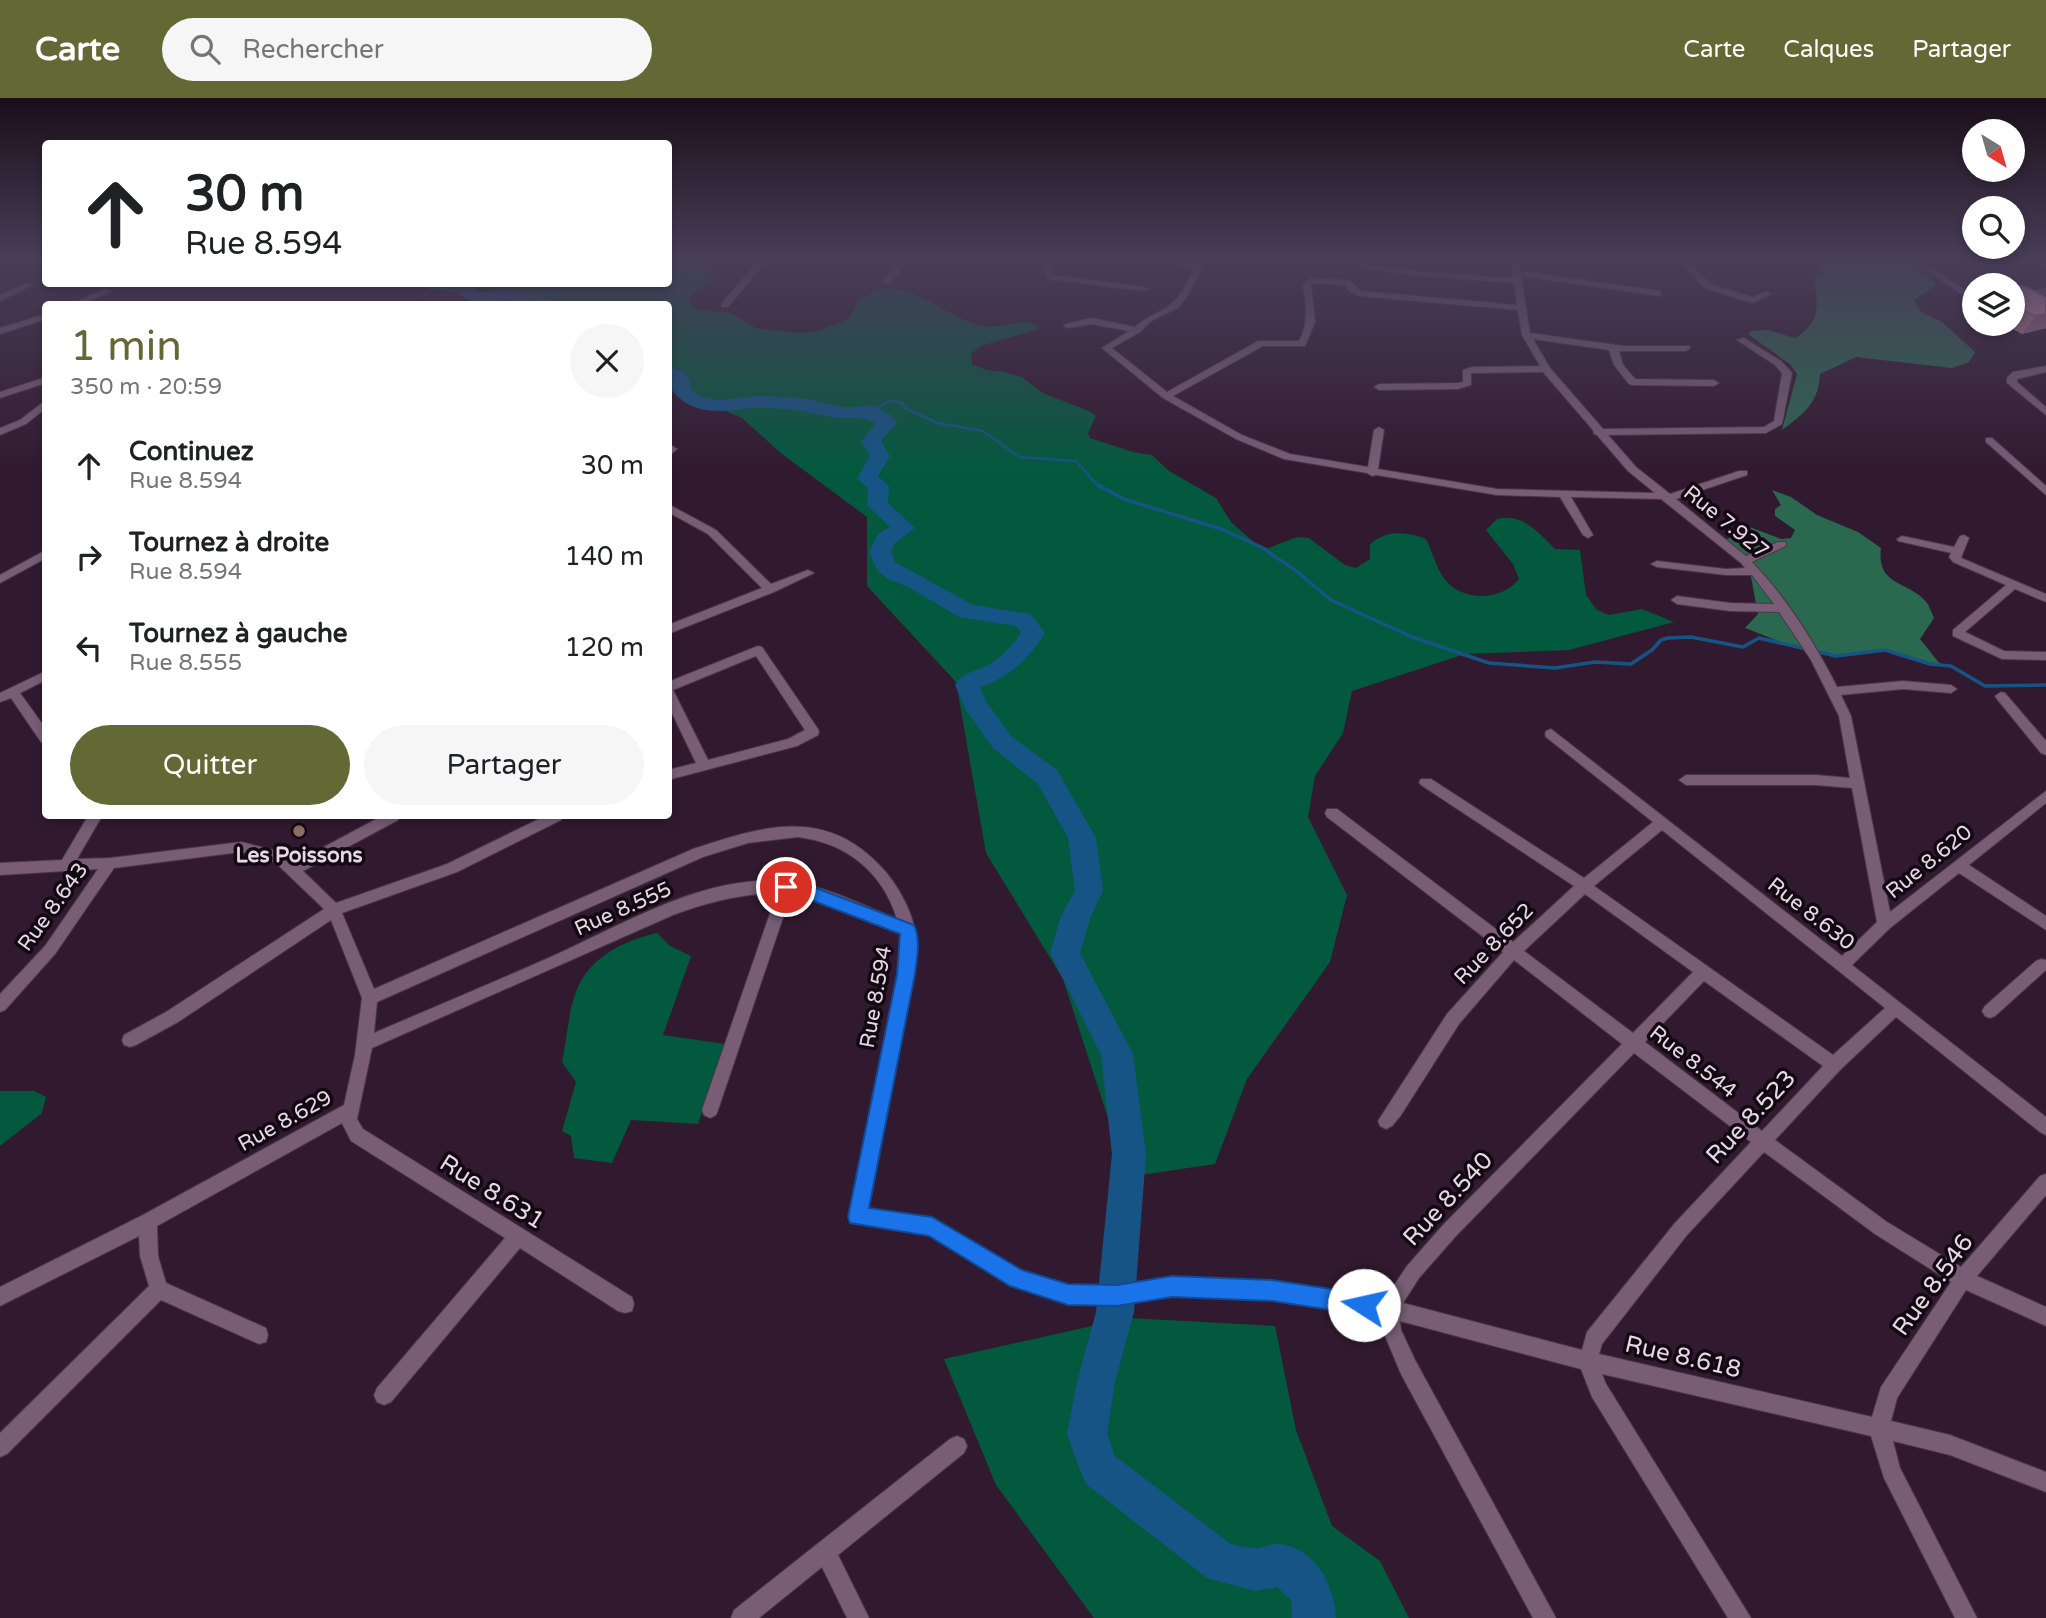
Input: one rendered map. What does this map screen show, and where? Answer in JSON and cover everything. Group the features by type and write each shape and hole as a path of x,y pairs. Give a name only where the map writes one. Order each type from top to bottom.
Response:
{"street":[{"path":"1134,332 1105,348 1166,396 1224,429 1279,454 1372,473 1497,492 1664,498 1744,473"},
{"path":"1166,396 1261,343 1302,344 1308,332"},
{"name":"Rue 7.927","path":"1525,332 1546,369 1597,432 1664,498 1745,561 1803,636 1817,659 1845,716 1885,924"},
{"path":"1526,335 1613,348 1686,348"},
{"path":"1597,432 1766,429 1774,426 1779,422 1787,373 1778,363 1741,340"},
{"path":"1613,348 1619,365 1632,382 1714,383"},
{"path":"1379,387 1458,386 1468,383 1466,372 1472,370 1546,369"},
{"path":"2046,369 2016,374 2012,383 2046,412"},
{"path":"0,395 42,381"},
{"path":"0,432 41,413"},
{"path":"1372,473 1379,430"},
{"path":"1989,440 2046,492"},
{"path":"1564,494 1588,535"},
{"path":"672,509 712,532 770,589"},
{"path":"1964,538 1954,557 1957,560 2046,598"},
{"path":"1902,539 1957,551"},
{"path":"1745,561 1782,544"},
{"path":"0,579 42,555"},
{"path":"1657,564 1726,572 1754,571"},
{"path":"674,628 808,573"},
{"path":"2014,584 1957,633 2001,655 2046,656"},
{"path":"1677,600 1730,607 1782,608"},
{"path":"672,687 758,650 813,732 810,736 672,774"},
{"path":"0,698 42,677"},
{"path":"1831,691 1903,685 1951,689"},
{"path":"14,692 42,733"},
{"path":"2001,696 2040,738 2046,750"},
{"path":"672,698 704,766"},
{"name":"Rue 8.630","path":"1551,734 2046,1127"},
{"path":"1686,780 1856,783"},
{"name":"Rue 8.523","path":"1426,782 1583,885 1834,1065 1761,1140 1681,1229 1594,1339 1588,1360"},
{"name":"Rue 8.620","path":"1842,965 1885,924 2046,796"},
{"name":"Rue 8.544","path":"1332,813 1761,1140 1881,1228 1963,1279 2046,1317"},
{"path":"66,866 93,819"},
{"path":"293,870 387,819"},
{"path":"130,1040 172,1017 334,910 452,868 550,819"},
{"name":"Rue 8.652","path":"1386,1121 1400,1105 1433,1045 1513,950 1583,885 1663,822"},
{"name":"Rue 8.594","path":"370,998 698,853 746,836 769,832 818,835 849,843 872,863 895,896 908,930 909,946 906,974 858,1217 932,1227 1018,1279 1068,1294 1117,1295 1172,1287 1272,1290"},
{"name":"Rue 8.629","path":"0,869 110,863 241,847 273,855 293,870 334,910 370,998 364,1044 350,1110 149,1221 0,1297"},
{"name":"Rue 8.643","path":"0,1005 50,950 110,863"},
{"path":"1958,865 2046,924"},
{"path":"710,1110 786,887"},
{"name":"Rue 8.555","path":"364,1044 511,982 667,910 733,890 786,887 805,891 908,930"},
{"path":"1990,1011 2044,965"},
{"name":"Rue 8.540","path":"1389,1309 1413,1272 1449,1231 1704,971"},
{"path":"1834,1065 1897,1007"},
{"name":"Rue 8.631","path":"350,1110 351,1127 356,1135 625,1304"},
{"name":"Rue 8.546","path":"1879,1428 1888,1394 1963,1279 2046,1182"},
{"path":"149,1221 146,1241 149,1265 159,1289 259,1335"},
{"path":"384,1395 517,1237"},
{"path":"0,1447 159,1289"},
{"name":"Rue 8.618","path":"1272,1290 1389,1309 1588,1360 1950,1445 2046,1482"},
{"path":"1389,1309 1392,1331 1408,1367 1545,1618"},
{"path":"1588,1360 1599,1390 1740,1618"},
{"path":"1879,1428 1891,1471 1966,1618"},
{"path":"742,1618 957,1446"},
{"path":"825,1551 858,1618"}],"green space":[{"path":"672,332 1028,332 981,346 971,354 972,364 986,370 1022,377 1043,393 1091,412 1096,416 1088,433 1090,438 1133,452 1152,455 1169,471 1216,498 1231,522 1258,546 1269,548 1297,537 1309,538 1345,565 1356,568 1370,559 1370,545 1376,540 1397,533 1412,535 1426,539 1442,576 1453,587 1472,595 1493,595 1503,592 1519,579 1513,564 1486,530 1497,519 1515,519 1529,525 1555,549 1580,550 1586,595 1597,610 1609,615 1642,609 1674,622 1569,650 1465,654 1352,691 1343,733 1315,776 1308,817 1347,895 1330,962 1247,1079 1215,1164 1127,1177 1063,979 986,853 956,682 867,586 867,517 782,454 742,418 672,387"},
{"path":"1775,332 1795,338 1803,332 1953,332 1975,352 1969,362 1952,368 1856,357 1820,374 1817,392 1809,407 1782,430 1797,374 1791,365 1748,334"},
{"path":"1772,490 1791,497 1817,515 1858,532 1881,548 1884,570 1895,582 1912,590 1929,606 1934,618 1920,639 1940,664 1925,663 1882,650 1850,656 1820,654 1745,628 1758,614 1751,577 1725,541 1747,526 1781,539 1791,538 1795,530 1775,516 1775,509 1781,505"},
{"path":"657,933 670,946 691,956 663,1035 725,1044 698,1124 631,1120 612,1163 574,1158 571,1136 562,1131 576,1082 562,1062 573,1000 582,980 598,960 632,940"},
{"path":"0,1091 34,1091 46,1097 42,1113 0,1146"},
{"path":"1128,1318 1275,1326 1296,1430 1332,1526 1380,1561 1409,1618 1094,1618 996,1485 944,1359"}],"waterway":[{"path":"672,374 682,379 681,390 691,399 714,406 728,407 755,402 807,405 819,410 849,413 869,411 885,420 887,422 871,441 880,456 867,478 879,486 877,505 904,528 886,539 880,552 885,565 896,574 916,582 967,612 1023,619 1033,633 1008,663 967,685 975,704 1002,742 1048,777 1082,838 1089,891 1076,916 1065,953 1117,1054 1129,1154 1115,1312 1096,1382 1087,1434 1100,1470 1222,1563 1255,1570 1280,1565 1296,1575 1307,1585 1313,1599 1314,1618"},
{"path":"869,411 890,401 902,403 905,408 937,423 983,431 1019,457 1076,461 1099,487"},
{"path":"1098,485 1124,499 1221,529 1261,547 1295,570 1331,600 1412,637 1489,663 1555,668 1595,662 1631,664 1652,650 1661,640 1668,638 1691,637 1743,647 1759,638 1836,656 1885,650 1930,664 1951,666 1985,686 2046,685"}],"place":[{"name":"Les Poissons","path":"299,831"}],"route":[{"path":"786,887 805,891 908,930 906,974 858,1217 932,1227 1018,1279 1068,1294 1117,1295 1172,1287 1272,1290 1364,1305"}]}
